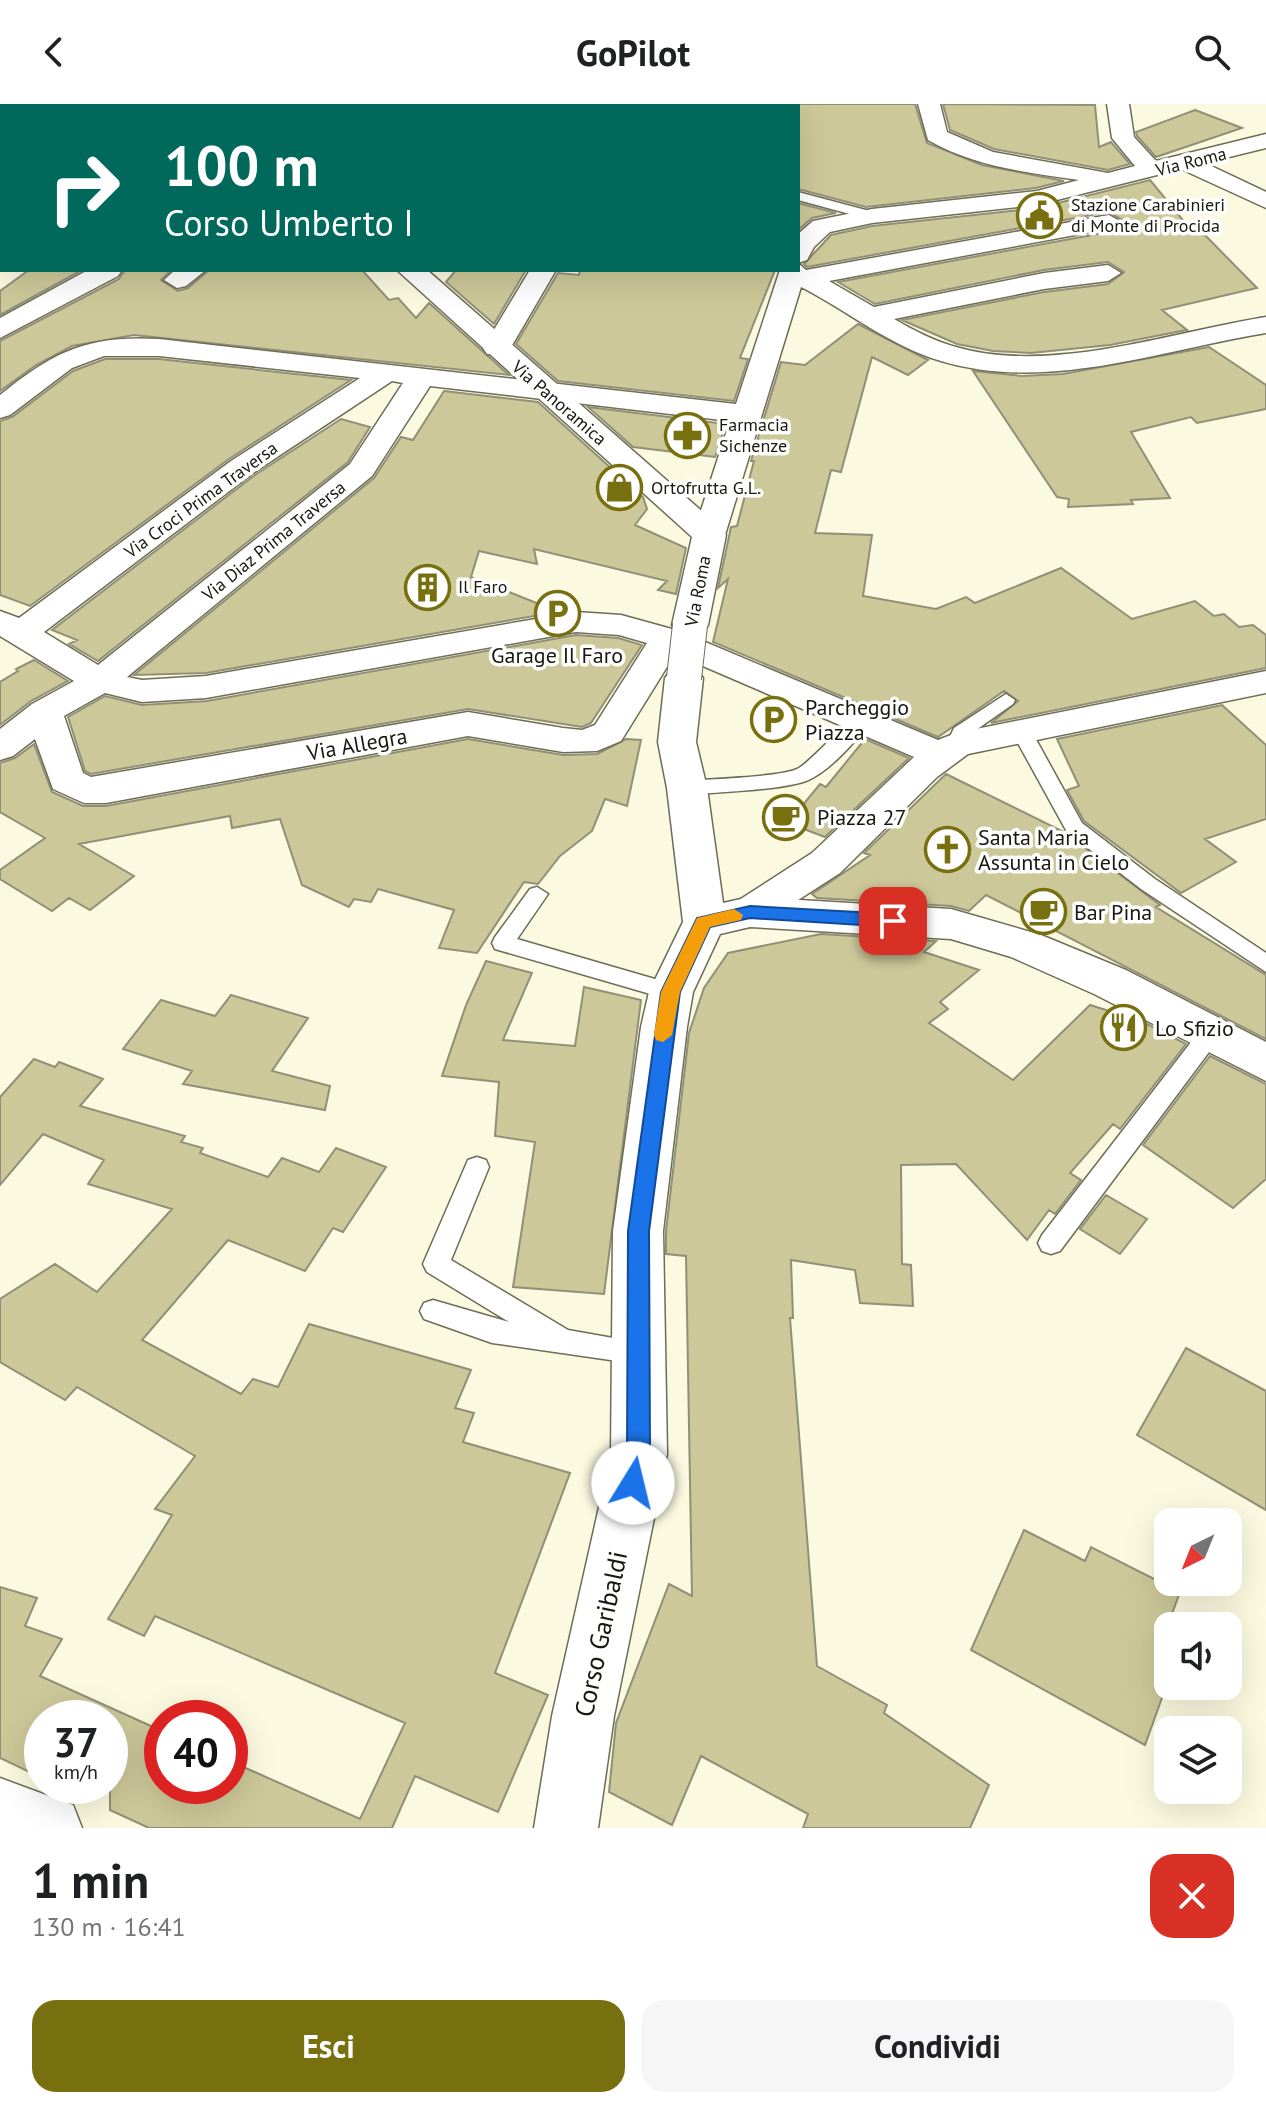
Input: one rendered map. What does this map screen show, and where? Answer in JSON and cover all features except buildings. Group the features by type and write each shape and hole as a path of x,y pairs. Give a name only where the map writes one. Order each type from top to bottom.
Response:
{"street":[{"path":"929,104 936,135 966,152 1110,180"},
{"path":"1118,104 1123,138 1152,171"},
{"name":"Via Roma","path":"800,252 802,244 822,226 872,216 1037,198 1186,163 1254,151 1266,141"},
{"path":"1186,163 1266,201"},
{"path":"800,268 1109,222"},
{"path":"800,271 872,315 948,354 971,360 1030,362 1160,348 1266,325"},
{"path":"0,330 72,287 105,272"},
{"name":"Via Panoramica","path":"413,272 709,535"},
{"path":"497,348 542,272"},
{"name":"Via Roma","path":"727,917 687,788 677,742 684,678 678,632 795,272"},
{"path":"872,315 1044,281 1108,273"},
{"path":"0,409 70,358 98,348 213,352 747,414"},
{"name":"Via Croci Prima Traversa","path":"11,627 242,467 386,373"},
{"name":"Via Diaz Prima Traversa","path":"0,748 45,712 100,681 361,470 421,377"},
{"path":"11,627 100,681 142,691 206,687 576,622 678,632 860,722 949,750 1266,682"},
{"name":"Via Allegra","path":"45,712 66,780 84,790 106,790 468,724 487,723 581,744 601,740 608,733 678,632"},
{"path":"727,917 826,863 949,750"},
{"path":"727,917 951,924 1054,958 1110,982 1266,1063"},
{"name":"Corso Garibaldi","path":"566,1828 583,1716 639,1454 638,1231 671,992 727,917"},
{"path":"0,1810 50,1828"}],"lane":[{"path":"800,197 872,216"},
{"path":"949,750 961,732 1006,700"},
{"path":"687,788 801,776 840,745 860,722"},
{"path":"1023,734 1074,827 1148,884 1266,964"},
{"path":"537,894 503,943 671,992"},
{"path":"1051,1243 1210,1034"},
{"path":"477,1167 436,1264 563,1341"},
{"path":"433,1311 492,1331 638,1352"}],"slow traffic":[{"path":"663,1035 671,992 704,922 734,915"}],"place":[{"name":"Stazione Carabinieri di Monte di Procida","path":"1040,215"},
{"name":"Farmacia Sichenze","path":"688,435"},
{"name":"Ortofrutta G.L.","path":"620,488"},
{"name":"Il Faro","path":"427,587"},
{"name":"Garage Il Faro","path":"557,614"},
{"name":"Parcheggio Piazza","path":"774,720"},
{"name":"Piazza 27","path":"786,817"},
{"name":"Santa Maria Assunta in Cielo","path":"947,850"},
{"name":"Bar Pina","path":"1043,912"},
{"name":"Lo Sfizio","path":"1124,1028"}],"route":[{"path":"633,1483 639,1454 638,1231 671,992 704,922 750,912 893,921"}]}
